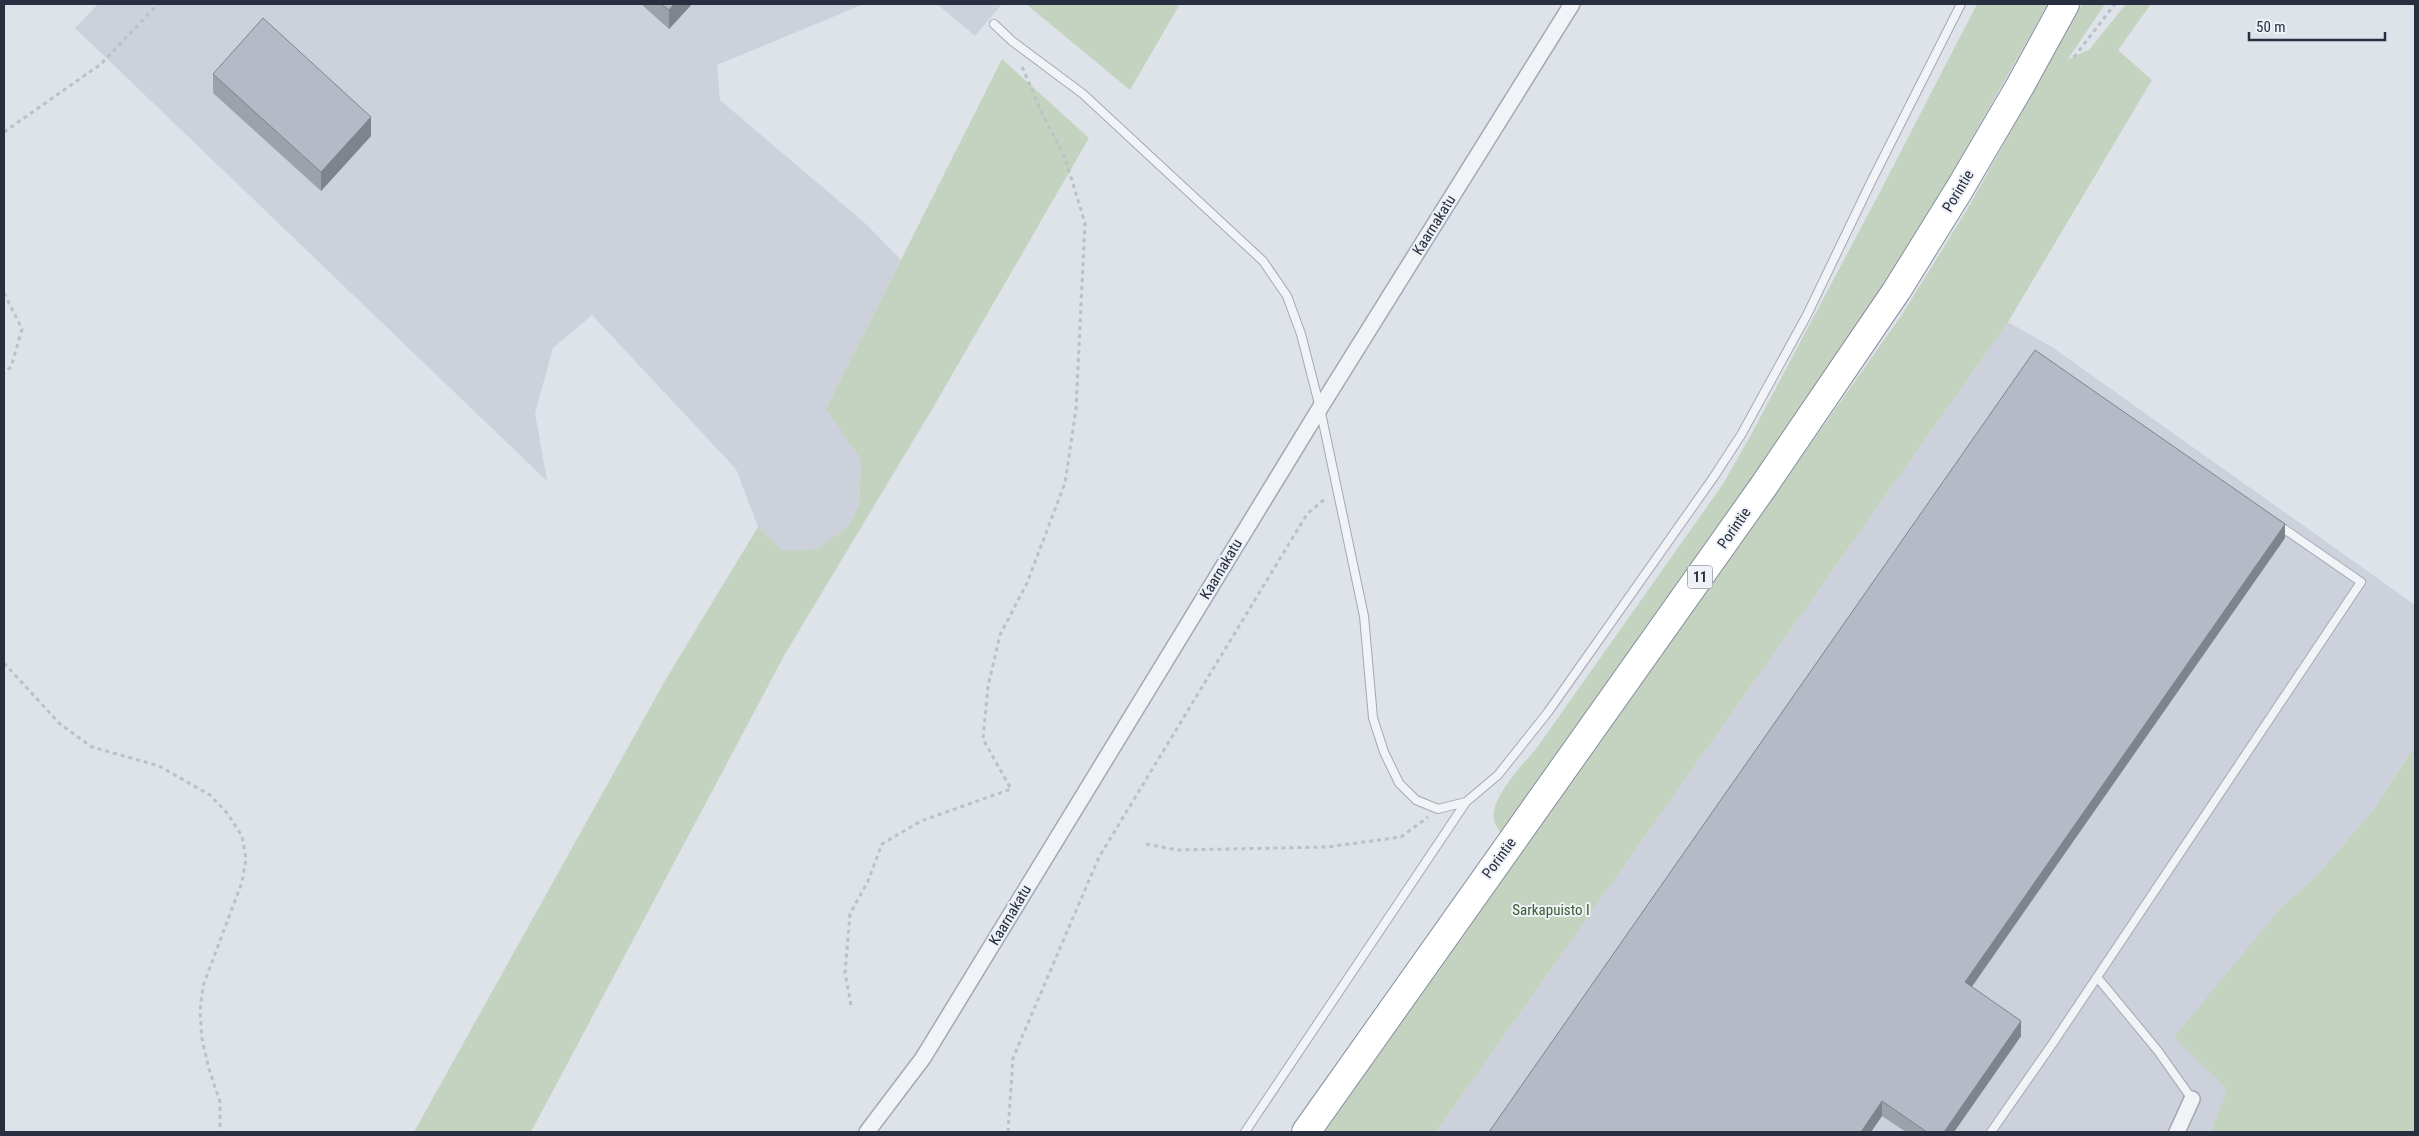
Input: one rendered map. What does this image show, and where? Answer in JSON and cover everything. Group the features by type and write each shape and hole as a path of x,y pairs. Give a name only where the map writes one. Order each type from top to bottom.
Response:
{"highway":[{"name":"Porintie","path":"1306,1132 1752,503 1897,290 1960,190 2020,86 2064,4"}],"street":[{"name":"Kaarnakatu","path":"867,1132 923,1058 1320,408 1572,4"},
{"path":"2177,1132 2192,1099"}],"lane":[{"path":"1245,1132 1466,802 1498,775 1548,712 1708,486 1740,435 1807,315 1871,182 1961,4"},
{"path":"994,24 1012,41 1083,94 1263,261 1287,296 1301,334 1320,408 1364,616 1373,718 1384,752 1398,783 1416,800 1438,809 1466,802"},
{"path":"1991,1132 2361,582 2272,520"},
{"path":"2097,977 2158,1051 2192,1099"}],"path":[{"path":"4,132 101,64 158,4"},
{"path":"2074,57 2115,4"},
{"path":"851,1005 845,973 850,914 868,881 882,844 921,821 1011,790 983,739 988,686 1000,635 1027,583 1066,482 1076,409 1085,223 1064,158 1040,109 1012,41"},
{"path":"4,292 22,329 11,367 4,373"},
{"path":"1008,1132 1012,1058 1099,857 1307,514 1337,490"},
{"path":"4,663 60,724 68,730 92,747 159,766 210,795 228,813 242,836 246,859 242,882 203,986 200,1011 202,1039 209,1069 220,1102 220,1132"},
{"path":"1146,844 1178,850 1327,847 1400,837 1438,809"}],"shaded area":[{"path":"98,4 864,4 717,65 720,100 867,225 901,260 826,409 861,460 859,505 847,528 817,550 783,551 758,527 736,469 592,315 553,348 535,413 547,481 75,28"},
{"path":"937,4 1002,4 975,36"},
{"path":"2008,322 2052,347 2415,605 2415,745 2375,808 2317,875 2281,908 2227,1089 2211,1132 1436,1132"}],"green space":[{"path":"1026,4 1180,4 1130,90"},
{"path":"1977,4 2048,4 1944,187 1871,306 1503,836 1495,823 1494,814 1501,794 1515,773 1536,749 1723,484 1881,190"},
{"name":"Sarkapuisto I","path":"2082,4 2105,4 2068,59 2089,50 2126,4 2151,4 2118,50 2152,80 2008,322 1436,1132 1324,1132 1901,316 1968,208"},
{"path":"1002,59 1089,138 931,411 785,654 531,1132 414,1132 666,679 758,527 783,551 817,549 847,528 859,505 861,460 826,409"},
{"path":"2415,745 2415,1132 2211,1132 2227,1089 2174,1037 2281,908 2317,875 2375,808"}],"building":[{"path":"661,4 674,4 669,10"},
{"path":"263,18 371,117 321,172 213,74"},
{"path":"2035,350 2285,524 1965,982 2021,1021 1944,1132 1927,1132 1882,1101 1861,1132 1489,1132"}]}
